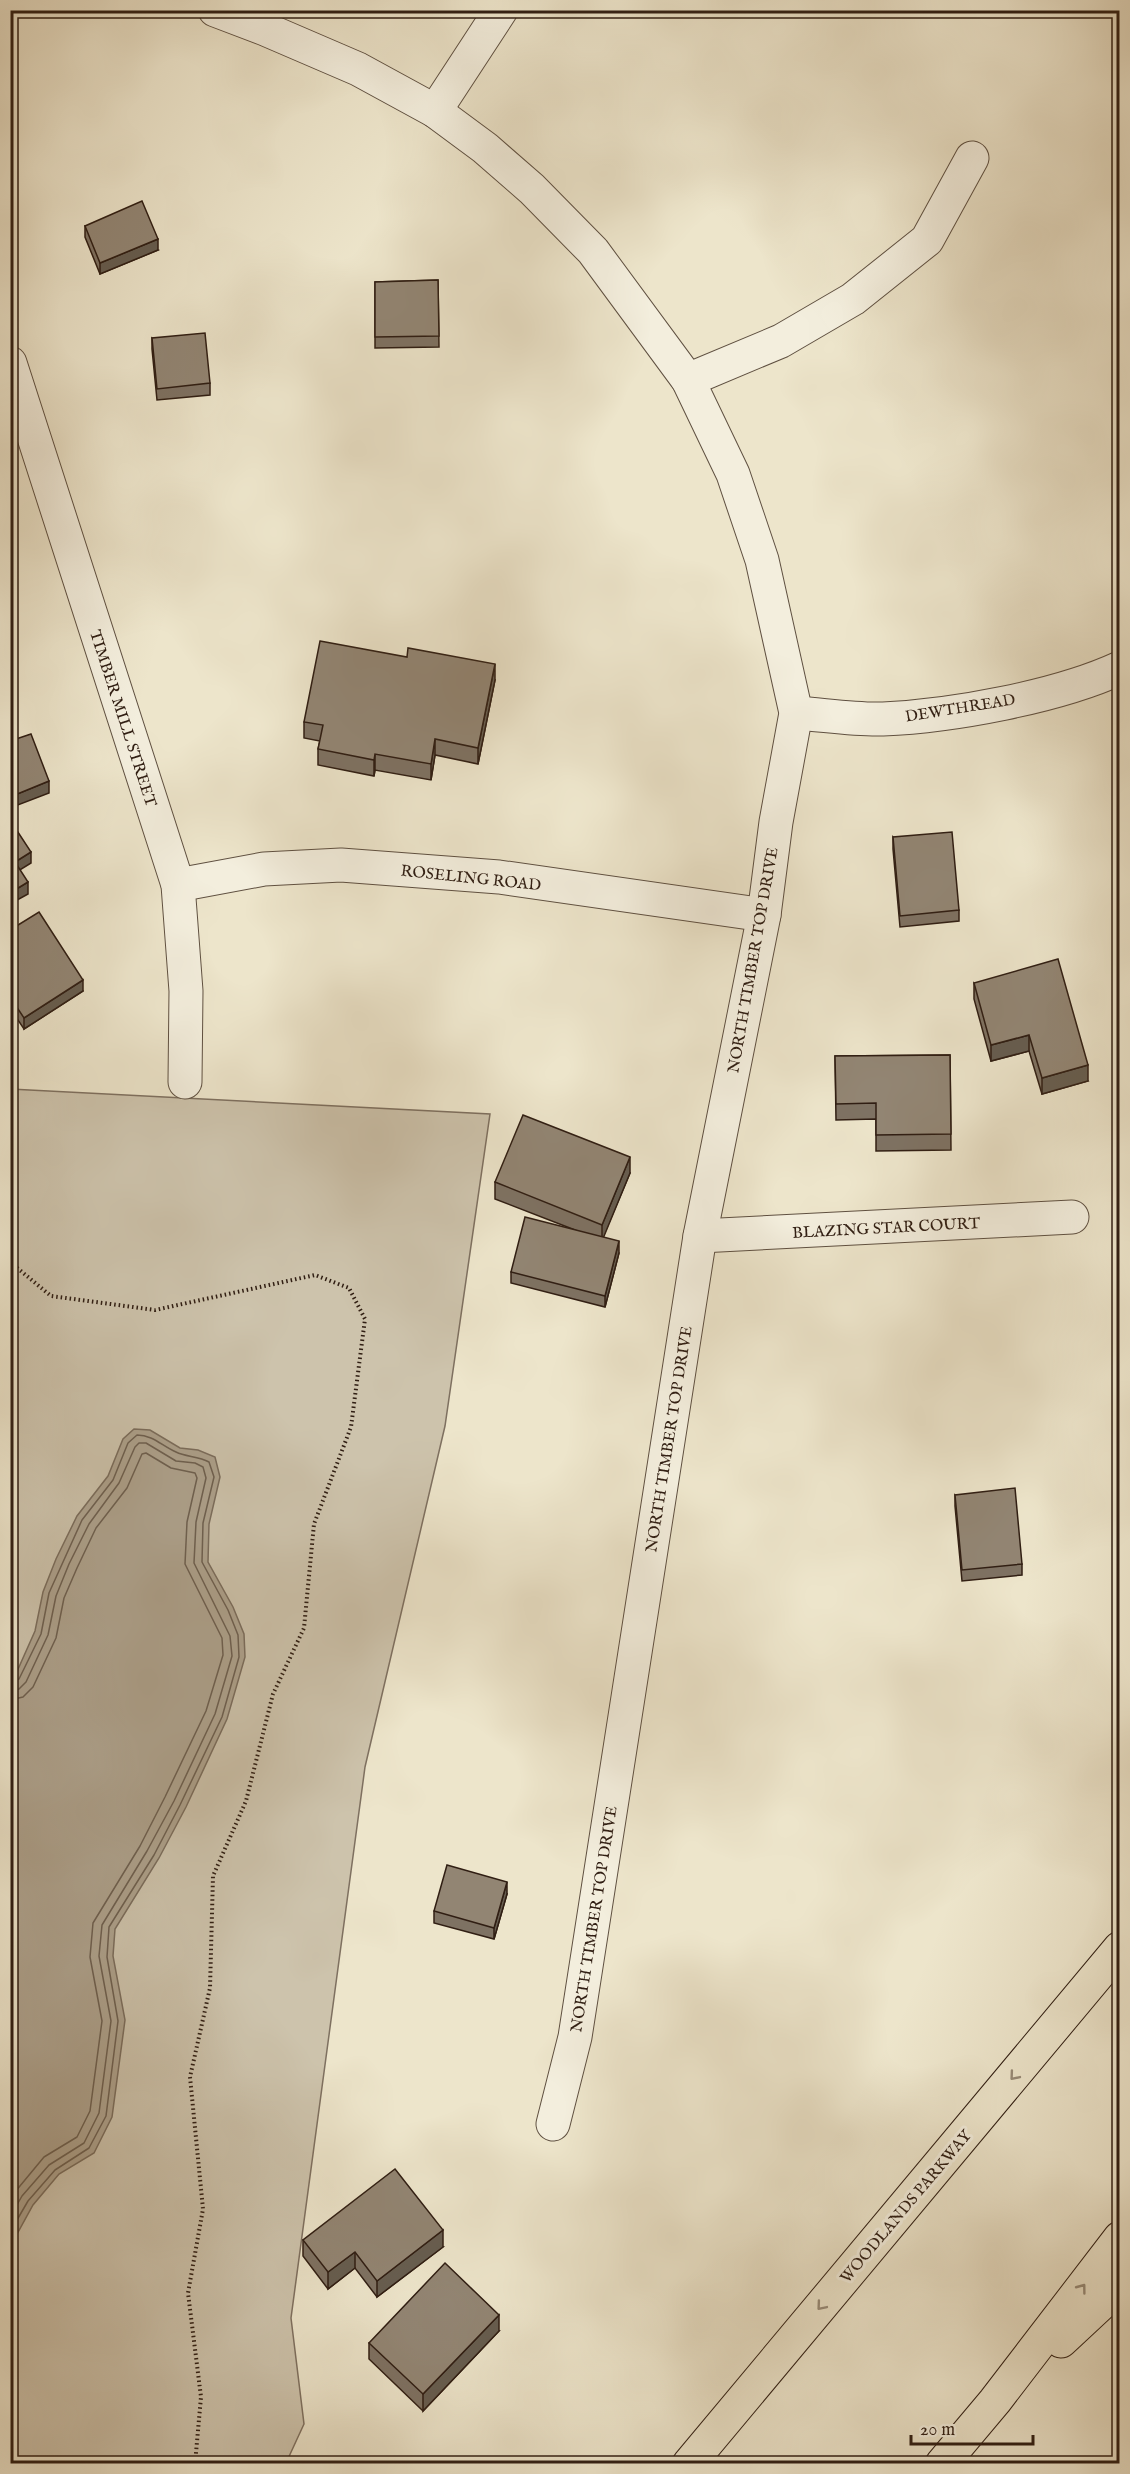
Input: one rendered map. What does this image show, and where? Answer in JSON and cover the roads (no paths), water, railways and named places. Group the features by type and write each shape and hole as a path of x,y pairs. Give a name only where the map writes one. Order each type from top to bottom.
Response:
{"main road":[{"path":"1052,2031 1119,1926"},
{"name":"WOODLANDS PARKWAY","path":"688,2463 1052,2031 1119,1948"},
{"path":"942,2463 995,2401 1119,2238"},
{"path":"995,2401 1119,2286"}],"street":[{"name":"NORTH TIMBER TOP DRIVE","path":"215,10 358,69 435,111 485,148 532,189 593,251 688,380 733,474 762,560 796,713 776,822 764,915 700,1236 575,2037 553,2124"},
{"path":"435,111 501,10"},
{"path":"688,380 781,341 853,299 927,240 972,158"},
{"name":"TIMBER MILL STREET","path":"10,363 178,885 186,991 185,1082"},
{"name":"DEWTHREAD","path":"796,713 882,719 966,709 1044,693 1119,668"},
{"name":"ROSELING ROAD","path":"178,885 264,869 341,865 499,877 764,915"},
{"name":"BLAZING STAR COURT","path":"700,1236 1072,1217"}],"water":[{"path":"134,1429 150,1430 180,1448 198,1450 215,1457 220,1477 209,1524 208,1562 233,1607 244,1634 245,1657 227,1719 186,1807 159,1858 115,1929 113,1956 125,2020 112,2117 94,2153 59,2174 33,2205 16,2236 13,2282 17,2331 11,2357 11,1685 35,1631 43,1592 56,1559 77,1516 108,1476 123,1439"}]}
